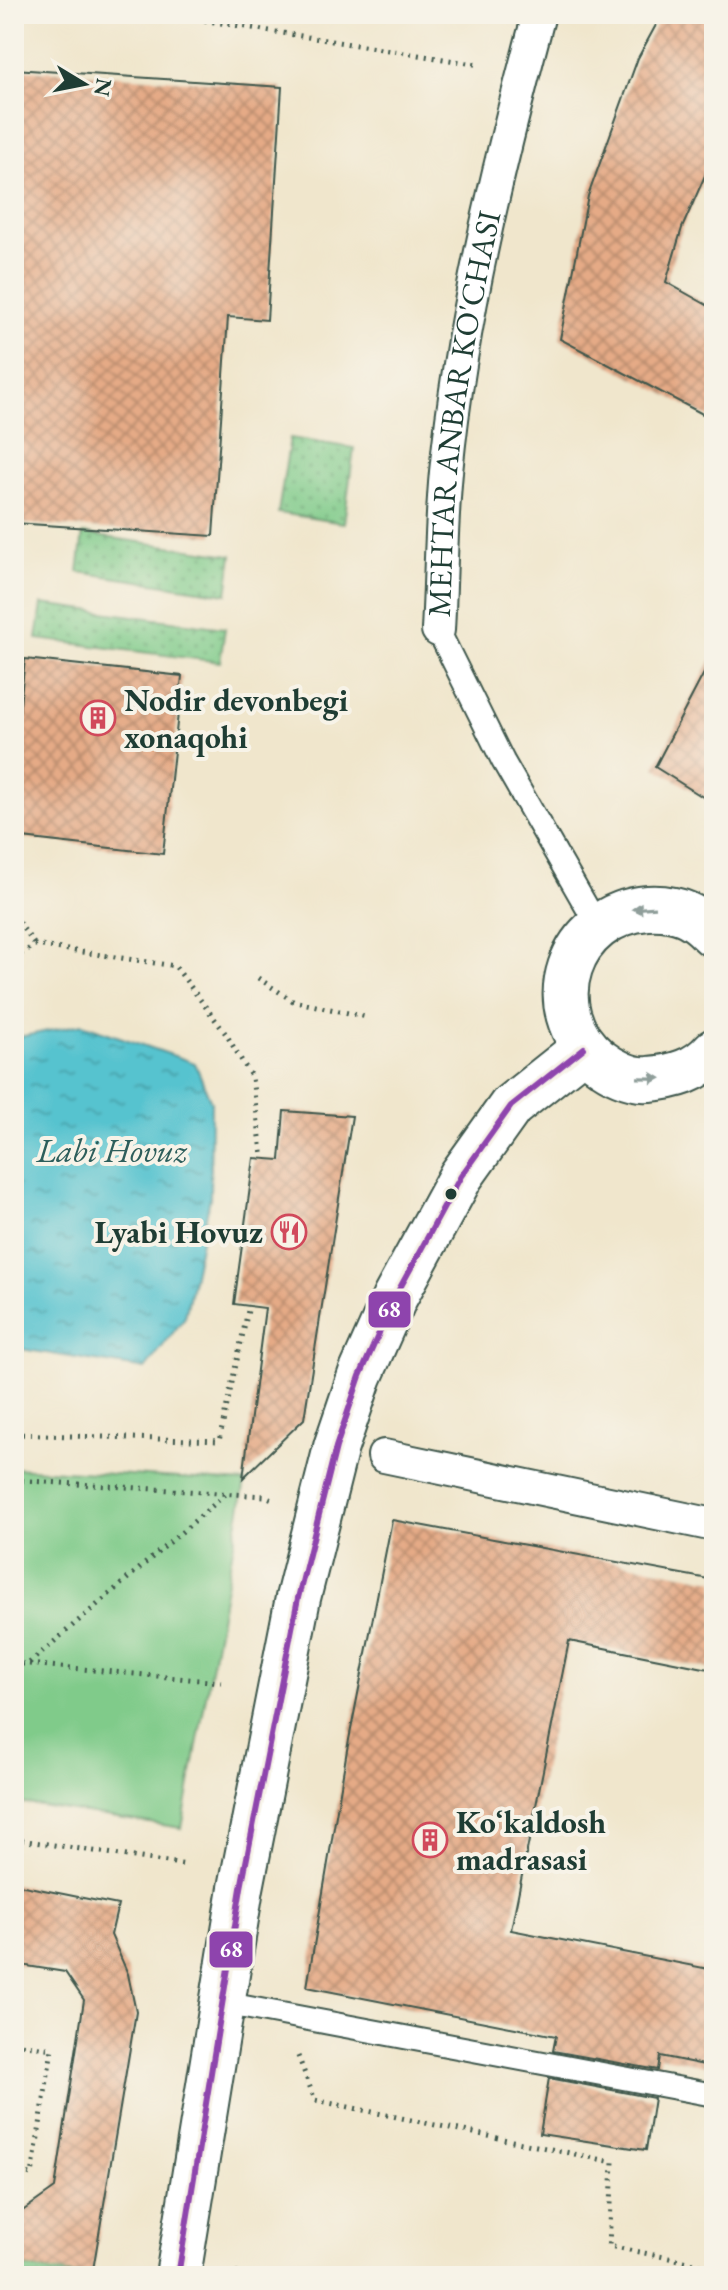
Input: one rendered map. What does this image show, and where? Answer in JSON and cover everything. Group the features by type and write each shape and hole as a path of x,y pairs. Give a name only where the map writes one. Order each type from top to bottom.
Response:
{"main road":[{"path":"714,935 693,917 661,907 627,910 597,925 575,952 565,983 568,1018 584,1048 610,1069 642,1080 676,1077 706,1061 714,1051"},
{"path":"178,2276 241,1888 298,1598 336,1447 360,1376 395,1297 461,1176 511,1106 584,1048"}],"street":[{"name":"MEHTAR ANBAR KO'CHASI","path":"438,630 446,473 460,374 486,228 539,14"},
{"path":"384,1456 714,1525"}],"lane":[{"name":"MEHTAR ANBAR KO'CHASI","path":"438,630 503,761 597,925"},
{"path":"223,2003 714,2095"}],"path":[{"path":"149,14 524,71"},
{"path":"14,685 21,647"},
{"path":"14,916 35,945"},
{"path":"14,958 35,945 175,966 226,1034 252,1078 263,1159"},
{"path":"258,978 293,1001 367,1017"},
{"path":"14,1434 219,1441 249,1306"},
{"path":"14,1480 265,1496"},
{"path":"28,1664 226,1494"},
{"path":"14,1664 221,1682"},
{"path":"14,1839 187,1865"},
{"path":"281,2015 315,2100 613,2162 609,2246 714,2267"},
{"path":"14,2043 52,2049 32,2175 14,2172"},
{"path":"236,2273 254,2276"}],"green space":[{"path":"290,438 354,448 344,523 278,513"},
{"path":"83,534 232,555 227,594 78,572"},
{"path":"42,604 225,628 220,662 37,639"},
{"path":"14,1468 245,1482 182,1828 14,1802"},
{"path":"14,2266 83,2276 14,2276"}],"water":[{"name":"Labi Hovuz","path":"82,1024 195,1063 211,1102 210,1198 185,1317 145,1369 14,1348 14,1038"}],"building":[{"path":"662,14 714,14 714,155 682,228 666,282 714,309 714,420 560,339 588,196 638,58"},
{"path":"14,69 282,87 267,320 228,317 213,536 14,523"},
{"path":"714,654 714,804 655,767"},
{"name":"Nodir devonbegi xonaqohi","path":"25,659 182,676 163,854 14,837 14,760"},
{"name":"Lyabi Hovuz","path":"284,1111 352,1116 304,1419 243,1478 265,1308 234,1304 254,1158 280,1160"},
{"name":"Koʻkaldosh madrasasi","path":"392,1520 714,1580 714,1670 569,1641 511,1930 714,1970 714,2067 660,2056 658,2070 553,2051 556,2036 307,1987 347,1750"},
{"path":"14,1884 118,1905 111,1935 128,1974 136,2012 92,2276 14,2266 14,2217 55,2188 84,2000 65,1972 14,1964"},
{"path":"549,2078 654,2098 646,2150 540,2134"}],"transit line":[{"name":"68","path":"178,2276 241,1888 298,1598 336,1447 360,1376 395,1297 461,1176 511,1106 584,1048"}],"place":[{"name":"Nodir devonbegi xonaqohi","path":"98,718"},
{"name":"Lyabi Hovuz","path":"289,1232"},
{"name":"Koʻkaldosh madrasasi","path":"430,1840"}]}
